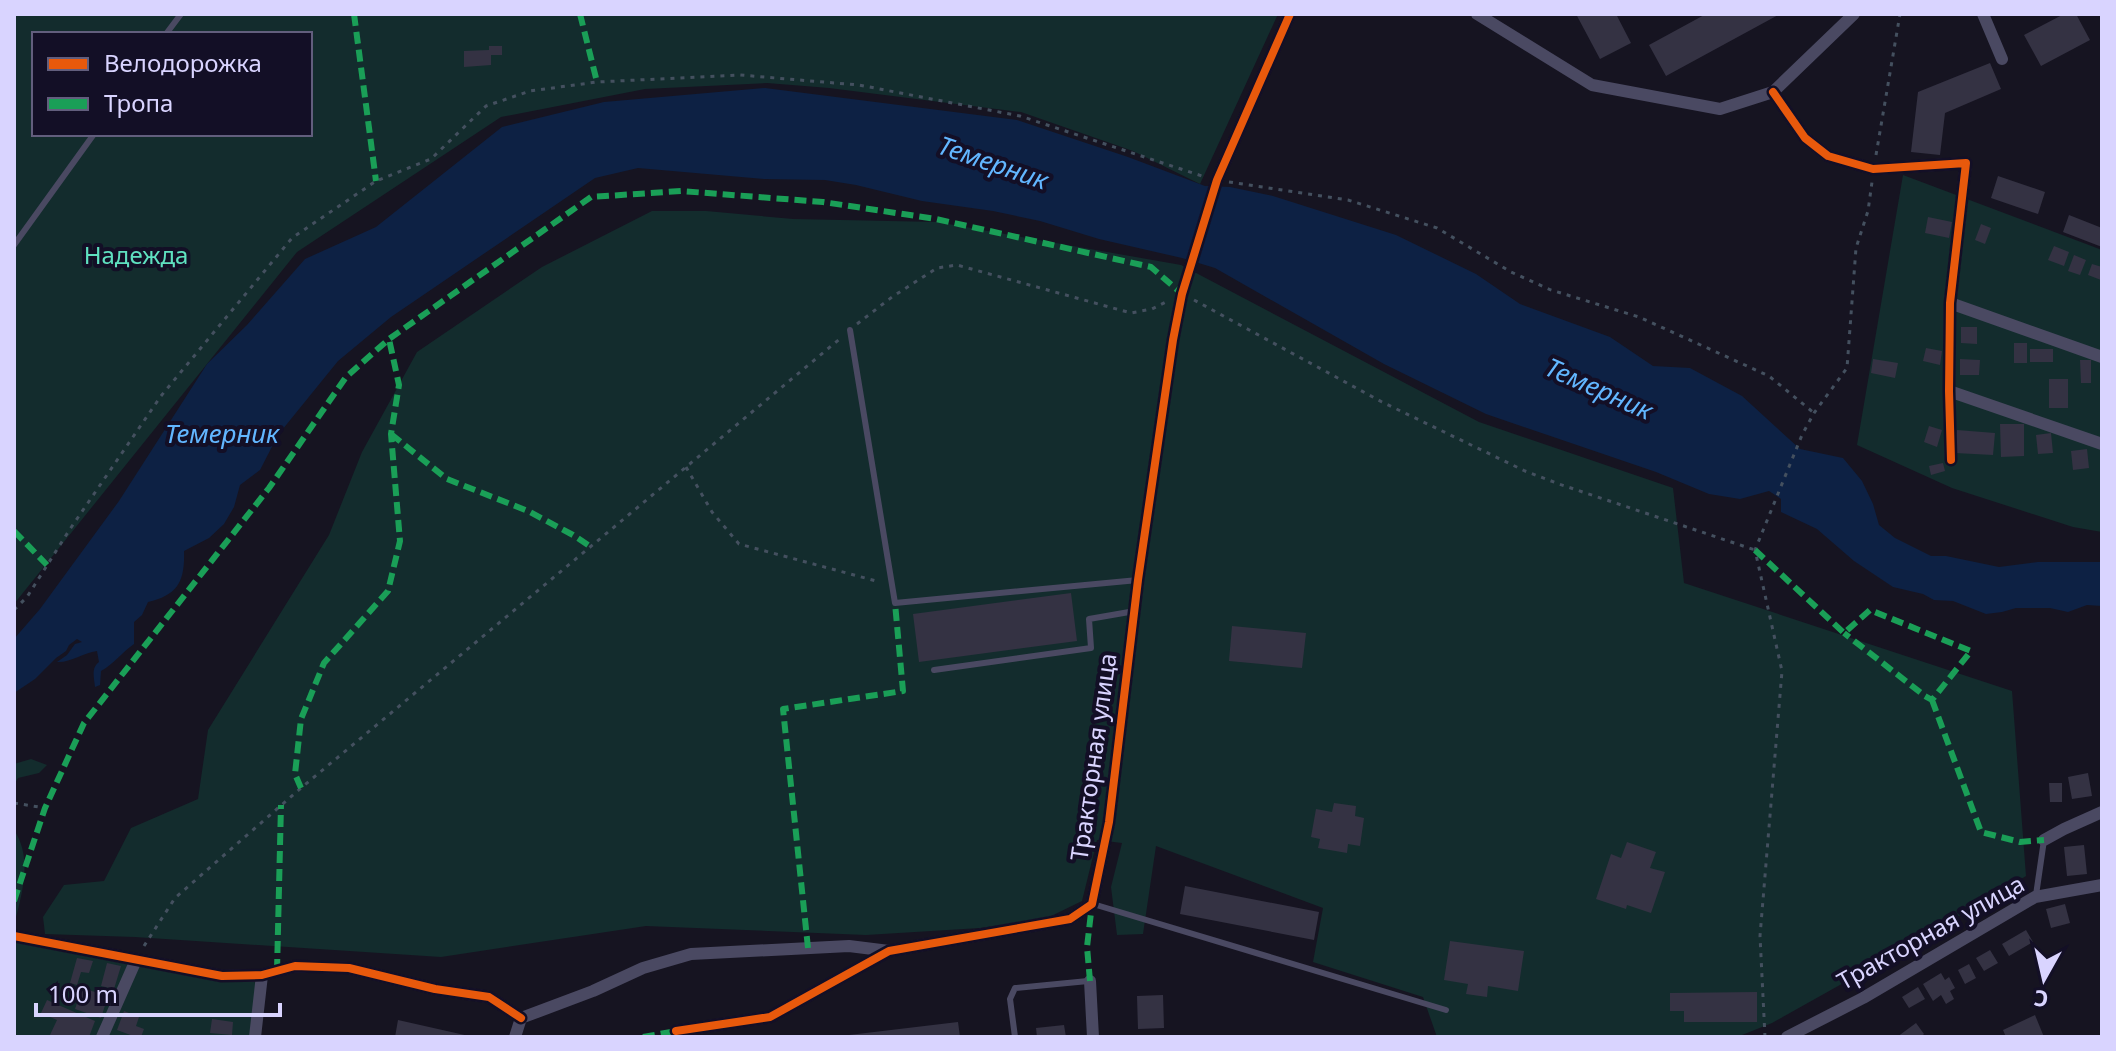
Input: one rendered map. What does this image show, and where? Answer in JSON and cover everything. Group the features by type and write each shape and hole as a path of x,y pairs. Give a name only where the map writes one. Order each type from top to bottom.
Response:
{"street":[{"name":"Тракторная улица","path":"1092,904 1109,822 1138,580 1182,294 1216,182 1290,14"},
{"path":"1477,14 1592,85 1720,109 1773,92 1854,14"},
{"path":"1983,14 2002,59"},
{"path":"1773,92 1805,138 1828,156 1873,169 1966,163 1950,303 1951,460"},
{"path":"1950,303 2102,357"},
{"path":"1949,391 2102,444"},
{"path":"2044,840 2102,812"},
{"name":"Тракторная улица","path":"1787,1037 1863,998 2035,897 2102,885"},
{"path":"521,1018 643,968 691,954 849,946 889,951 1070,919 1092,904"},
{"path":"14,936 222,976 262,975 295,966 349,968 435,989 489,997 521,1018"},
{"path":"676,1031 770,1017 889,951"},
{"path":"102,1037 136,960"},
{"path":"255,1037 262,975"},
{"path":"1090,981 1093,1037"},
{"path":"515,1037 521,1018"}],"lane":[{"path":"168,32 181,14"},
{"path":"14,245 93,136"},
{"path":"850,330 895,603 1138,580"},
{"path":"934,670 1091,648 1089,619 1135,611"},
{"path":"2035,897 2044,840"},
{"path":"1092,904 1446,1010"},
{"path":"1015,1037 1010,999 1015,988 1090,981"}],"path":[{"path":"1765,1037 1760,936 1782,671 1755,550 1802,435 1847,368 1856,248 1868,211 1900,14"},
{"path":"14,610 27,597 161,396 292,238 376,181 431,159 486,106 530,91 597,82 740,75 859,85 1020,116 1216,182 1348,200 1437,228 1511,272 1551,290 1639,317 1769,376 1814,413"},
{"path":"136,960 175,898 301,788 850,330 892,297 937,268 957,265 1131,313 1152,309 1182,294 1382,402 1525,471 1755,550"},
{"path":"686,467 712,512 739,544 892,584"},
{"path":"14,803 45,808"}],"green space":[{"name":"Надежда","path":"14,14 1278,14 1200,184 1133,151 1021,112 767,83 645,89 501,117 297,252 14,604"},
{"path":"1903,175 2102,250 2102,532 2073,527 1952,488 1857,445"},
{"path":"652,211 706,211 793,219 937,222 1181,265 1479,422 1673,488 1684,583 2012,691 2026,876 1772,1023 1737,1037 1437,1037 1423,997 1313,962 1323,908 1156,846 1143,934 1117,935 1111,887 1122,843 1097,840 1082,901 1045,919 980,928 866,935 646,926 441,957 45,934 43,917 64,885 104,881 131,828 198,799 208,730 329,535 362,452 417,352 542,267"},
{"path":"31,759 47,765 39,773 18,778 14,785 14,764"},
{"path":"14,830 23,852 24,876 14,925"},
{"path":"14,932 259,983 254,1037 14,1037"}],"water":[{"name":"Темерник","path":"765,88 1017,120 1205,186 1230,187 1273,196 1396,235 1476,274 1520,304 1610,337 1653,366 1690,368 1742,396 1800,449 1843,458 1862,481 1879,525 1895,538 1931,556 1999,567 2038,562 2102,562 2102,606 2087,605 2068,612 2050,608 2016,608 1986,614 1953,601 1934,600 1893,587 1854,561 1817,529 1781,512 1781,499 1769,491 1740,499 1709,494 1656,472 1486,414 1384,364 1215,268 1182,258 1099,239 1040,221 922,201 856,185 825,180 764,179 638,168 595,178 391,317 338,361 278,435 260,470 240,485 234,507 224,524 209,538 184,551 183,571 178,585 166,595 148,602 142,615 134,622 134,644 101,671 100,685 95,687 95,667 99,662 97,651 57,662 75,644 82,642 77,639 35,679 14,693 14,639 40,609 119,501 207,364 247,325 305,259 376,227 502,127 604,102"}],"building":[{"path":"1576,14 1616,14 1631,43 1600,59"},
{"path":"1706,14 1780,14 1666,76 1649,45"},
{"path":"2064,14 2076,14 2090,40 2041,66 2024,35"},
{"path":"489,46 502,46 502,55 491,55 491,65 464,67 464,51 489,50"},
{"path":"1990,63 2001,89 1945,113 1940,155 1911,152 1918,92"},
{"path":"1998,176 2045,192 2038,214 1991,198"},
{"path":"2069,215 2102,228 2102,247 2063,232"},
{"path":"1928,217 1952,222 1949,238 1925,233"},
{"path":"1981,224 1991,228 1985,244 1975,240"},
{"path":"2054,246 2069,252 2064,266 2048,260"},
{"path":"2074,255 2086,260 2080,275 2068,271"},
{"path":"2092,264 2102,267 2101,280 2088,275"},
{"path":"1961,327 1977,327 1977,344 1961,343"},
{"path":"2014,343 2027,343 2027,363 2014,363"},
{"path":"1926,348 1942,351 1940,365 1923,361"},
{"path":"2030,349 2053,349 2053,362 2030,362"},
{"path":"1873,359 1898,363 1895,378 1871,373"},
{"path":"1960,359 1980,360 1979,375 1960,375"},
{"path":"2080,360 2091,360 2091,383 2081,383"},
{"path":"2049,379 2068,379 2068,408 2049,408"},
{"path":"2000,424 2024,424 2024,456 2001,457"},
{"path":"1929,426 1942,430 1937,447 1924,442"},
{"path":"1957,430 1995,433 1993,455 1955,453"},
{"path":"2051,433 2053,453 2038,454 2036,435"},
{"path":"2087,449 2089,468 2073,470 2071,451"},
{"path":"1943,463 1945,471 1931,475 1929,466"},
{"path":"1071,593 1077,641 919,662 913,614"},
{"path":"1232,626 1306,633 1302,668 1229,661"},
{"path":"2088,773 2092,796 2072,799 2068,777"},
{"path":"2049,783 2062,783 2062,802 2050,802"},
{"path":"1334,803 1356,806 1355,816 1364,818 1360,846 1348,844 1347,853 1318,848 1320,839 1311,837 1316,809 1332,812"},
{"path":"1627,842 1656,852 1650,868 1665,872 1651,913 1596,899 1611,854 1621,858"},
{"path":"2084,845 2087,874 2067,876 2064,847"},
{"path":"1185,886 1319,912 1314,940 1180,914"},
{"path":"2065,904 2070,923 2051,928 2046,909"},
{"path":"2026,930 2033,942 2009,956 2002,944"},
{"path":"1450,941 1524,951 1518,991 1488,986 1487,997 1466,994 1468,984 1444,980"},
{"path":"1990,950 1998,963 1984,971 1976,958"},
{"path":"77,958 93,961 89,973 81,972 77,985 70,983"},
{"path":"107,963 121,966 114,989 101,986"},
{"path":"1969,964 1976,978 1965,984 1958,970"},
{"path":"1941,973 1945,980 1949,977 1955,988 1950,991 1954,999 1946,1004 1941,995 1933,1001 1923,984"},
{"path":"1918,987 1925,999 1909,1008 1902,997"},
{"path":"82,988 108,996 101,1018 75,1009"},
{"path":"1757,992 1757,1022 1684,1022 1684,1011 1670,1011 1670,993"},
{"path":"1163,995 1164,1028 1138,1029 1137,996"},
{"path":"47,1000 95,1021 89,1037 50,1035 57,1020 41,1013"},
{"path":"124,1011 139,1017 136,1026 144,1029 141,1037 117,1030"},
{"path":"2035,1015 2044,1037 2006,1037 2003,1030"},
{"path":"212,1019 233,1022 232,1035 210,1033"},
{"path":"398,1020 469,1036 469,1037 395,1037"},
{"path":"958,1022 960,1037 849,1037 849,1035"},
{"path":"1916,1023 1924,1034 1921,1037 1897,1037"},
{"path":"1064,1025 1066,1037 1037,1037 1036,1028"}],"marked path":[{"path":"354,14 376,181"},
{"path":"580,14 597,82"},
{"path":"14,901 45,808 84,723 269,488 346,377 389,339 591,197 681,191 823,202 936,219 1151,267 1182,294"},
{"path":"301,788 295,774 301,719 324,663 388,591 400,541 391,434 399,385 389,339"},
{"path":"391,434 447,479 528,511 591,547"},
{"path":"14,531 47,565"},
{"path":"1755,550 1844,633 1870,610 1971,651 1932,700 1844,633"},
{"path":"808,948 783,709 903,691 895,603"},
{"path":"1932,700 1981,832 2020,842 2044,840"},
{"path":"277,971 281,805"},
{"path":"1090,981 1087,947 1092,904"},
{"path":"643,1037 676,1031"}],"cycle path":[{"path":"676,1031 770,1017 889,951 1070,919 1092,904 1109,822 1138,580 1182,294 1217,180 1290,14"},
{"path":"1773,92 1805,138 1828,156 1873,169 1966,163 1950,303 1951,460"},
{"path":"14,936 222,976 262,975 295,966 349,968 435,989 489,997 521,1018"}]}
